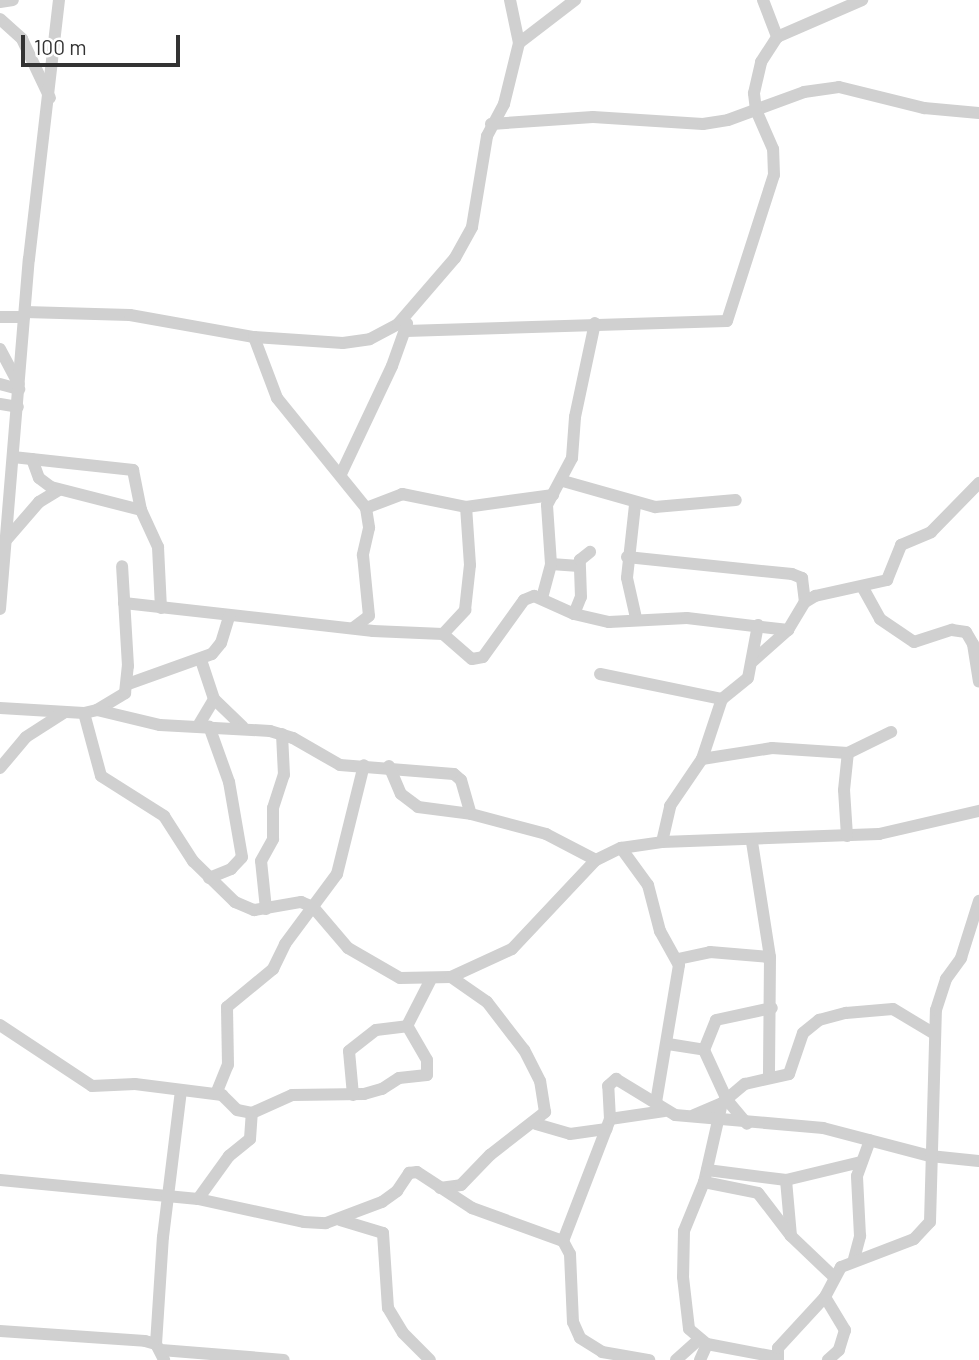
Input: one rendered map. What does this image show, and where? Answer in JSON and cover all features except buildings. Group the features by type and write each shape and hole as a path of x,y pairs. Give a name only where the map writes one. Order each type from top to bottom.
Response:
{"street":[{"path":"0,2 13,0"},
{"path":"0,609 24,314 59,0"},
{"path":"0,317 24,314 130,315 254,337 357,343 408,317 463,246 472,227 491,124 504,104 519,43 510,0"},
{"path":"519,43 575,0"},
{"path":"763,0 777,37"},
{"path":"406,331 507,330 595,323 727,321 776,166 774,149 756,110 755,79 777,37 862,0"},
{"path":"0,19 22,38 50,98"},
{"path":"491,124 593,117 703,124 756,110 804,92 839,88 924,108 979,113"},
{"path":"341,474 406,331 408,317"},
{"path":"541,598 551,564 545,515 572,458 575,417 595,323"},
{"path":"254,337 276,398 341,474 366,508 369,528 363,555 373,631"},
{"path":"0,349 19,387"},
{"path":"0,384 19,387"},
{"path":"0,404 18,407"},
{"path":"13,457 133,470 141,510 158,547 161,608"},
{"path":"32,459 39,478 59,490 141,510"},
{"path":"563,481 635,505 675,508 717,499 736,500"},
{"path":"752,661 788,629 805,601 830,592 863,588 887,580 901,545 931,532 979,483"},
{"path":"7,539 39,502 59,490"},
{"path":"366,508 402,494 466,507 553,495"},
{"path":"124,504 138,495"},
{"path":"635,505 627,557 636,618"},
{"path":"443,635 465,610 470,565 466,507"},
{"path":"573,614 581,597 579,566 590,552"},
{"path":"627,557 799,576 805,601"},
{"path":"551,564 579,566"},
{"path":"122,566 128,684"},
{"path":"863,588 880,618 914,642 930,640 952,630 966,632 971,638 979,682"},
{"path":"124,603 373,631 443,635 472,659 483,657 524,600 541,598 573,614 608,622 636,618 788,629"},
{"path":"90,711 115,701 128,684 201,660 221,643 229,616"},
{"path":"353,628 369,616"},
{"path":"662,842 670,806 702,759 722,699 743,685 752,661 758,625"},
{"path":"201,660 214,699 243,727"},
{"path":"600,674 722,699"},
{"path":"209,878 231,869 242,857 229,782 204,726 214,699"},
{"path":"0,708 90,711 124,720 243,727 282,734 340,765 358,784"},
{"path":"90,711 101,776 164,816 209,878 244,908 266,908 302,902 313,907 348,948 379,970 400,978 430,981 452,977 512,949 596,860 621,848 662,842 752,842 905,831 979,811"},
{"path":"0,768 26,737 66,712"},
{"path":"702,759 772,748 848,753 891,732"},
{"path":"266,908 261,861 273,839 274,808 284,775 282,734"},
{"path":"847,836 844,790 848,753"},
{"path":"340,765 389,766 454,774 461,780 471,814"},
{"path":"216,1094 228,1065 227,1007 273,969 337,874 364,765"},
{"path":"389,766 401,794 418,807 471,814 546,834 596,860"},
{"path":"752,842 770,957 772,1008 769,1076"},
{"path":"621,848 648,885 660,931 678,959 660,1107"},
{"path":"725,1101 717,1121 705,1176 689,1213 683,1255 689,1329 702,1342 777,1358 783,1341 825,1297 833,1276 854,1259 923,1233 932,1213 930,1156 933,1033 940,992 961,958 979,901"},
{"path":"678,959 710,952 770,957"},
{"path":"439,1188 461,1185 490,1155 536,1124 546,1107 533,1064 487,1002 452,977"},
{"path":"407,1026 430,981"},
{"path":"747,1124 725,1101 704,1050 716,1020 772,1008"},
{"path":"691,1116 725,1101 745,1084 769,1076 789,1074 803,1033 835,1015 892,1009 933,1033"},
{"path":"0,1025 92,1086 135,1084 216,1094 227,1098 237,1110 252,1114 292,1094 353,1095 382,1090 399,1078 427,1075 427,1060 407,1026"},
{"path":"353,1095 349,1051 376,1030 407,1026"},
{"path":"668,1044 704,1050"},
{"path":"563,1241 608,1124 608,1086 617,1079 660,1107 691,1116 747,1124 805,1125 930,1156 979,1161"},
{"path":"161,1351 168,1197 181,1091"},
{"path":"536,1124 570,1134 660,1107"},
{"path":"198,1199 229,1156 250,1139 252,1114"},
{"path":"854,1259 860,1236 856,1192 861,1162 870,1140"},
{"path":"705,1176 786,1180 861,1162"},
{"path":"339,1220 391,1196 412,1172 472,1208 563,1241 570,1254 575,1330 594,1354 649,1360"},
{"path":"705,1176 758,1194 791,1236 833,1276"},
{"path":"0,1180 198,1199 304,1222 339,1220 383,1233 388,1308 403,1333 430,1360"},
{"path":"786,1180 791,1236"},
{"path":"825,1297 845,1330 839,1350 828,1360"},
{"path":"0,1331 161,1351 284,1360"},
{"path":"676,1360 702,1342"},
{"path":"700,1360 702,1342"}]}
